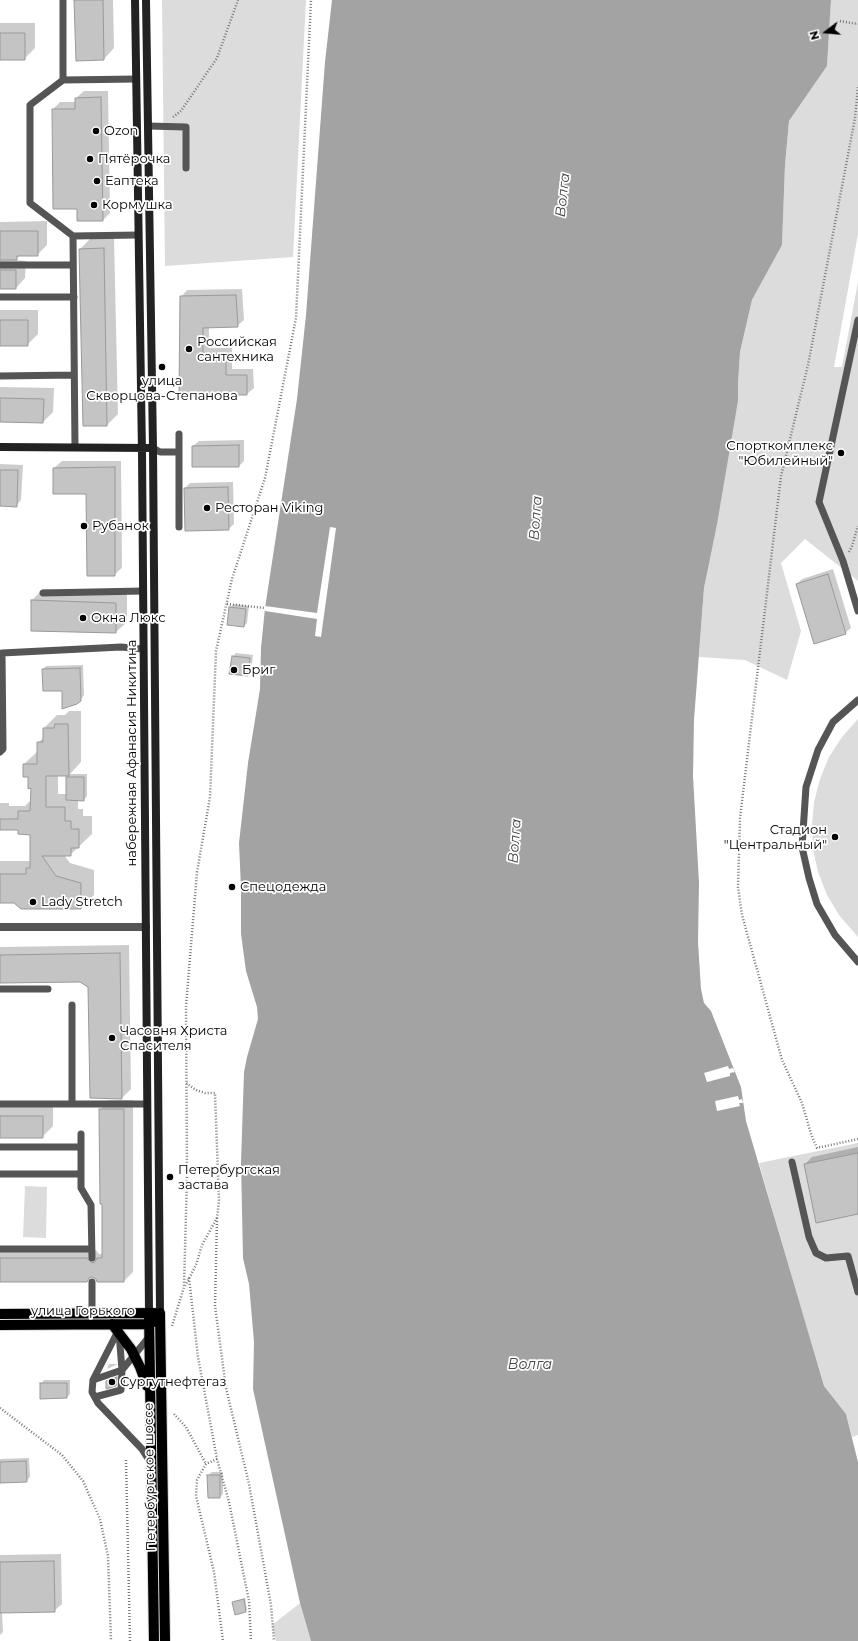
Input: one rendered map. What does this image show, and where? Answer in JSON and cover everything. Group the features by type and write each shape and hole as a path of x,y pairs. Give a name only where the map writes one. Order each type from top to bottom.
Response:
{"main road":[{"name":"набережная Афанасия Никитина","path":"135,0 142,448 149,1313"},
{"name":"набережная Афанасия Никитина","path":"146,0 153,448 160,1313"},
{"path":"0,447 153,448"},
{"name":"Петербургское шоссе","path":"149,1313 154,1641"},
{"path":"0,1314 160,1313"},
{"name":"улица Горького","path":"0,1325 115,1327 149,1324 156,1321 160,1313"},
{"name":"Петербургское шоссе","path":"160,1313 165,1641"},
{"path":"115,1327 134,1355 150,1394"}],"street":[{"path":"0,928 146,927"}],"lane":[{"path":"63,0 63,80"},
{"path":"136,79 63,80 30,105 30,203 73,236 138,235"},
{"path":"148,126 186,126 186,168"},
{"path":"73,236 75,447"},
{"path":"0,265 73,265"},
{"path":"0,297 74,297"},
{"path":"858,320 819,502 843,561 858,611"},
{"path":"0,376 74,375"},
{"path":"179,434 179,527"},
{"path":"153,448 160,452 179,452"},
{"path":"44,593 143,591"},
{"path":"0,752 3,749 2,653 121,648 143,649"},
{"path":"858,700 833,722 818,750 806,787 802,847 809,878 818,904 835,935 858,962"},
{"path":"0,989 48,989"},
{"path":"72,1005 72,1104"},
{"path":"0,1104 147,1104"},
{"path":"81,1134 82,1188 91,1205 92,1258"},
{"path":"0,1147 81,1147"},
{"path":"792,1162 809,1237 816,1253 826,1258 848,1256 858,1292"},
{"path":"0,1174 82,1174"},
{"path":"0,1249 91,1249"},
{"path":"92,1282 92,1314"},
{"path":"95,1397 121,1390 122,1370 115,1327"},
{"path":"115,1327 93,1380 92,1392 98,1403 142,1449 151,1464"},
{"path":"93,1380 122,1370 149,1337"}],"path":[{"path":"162,126 182,111 217,58 238,0"},
{"path":"184,1287 187,1176 186,1006 197,872 210,797 216,651 232,579 266,478 296,318 311,0"},
{"path":"840,21 858,24"},
{"path":"858,88 855,118 808,365 781,476 740,818 738,887 742,915 782,1060 802,1103 811,1134 817,1148 858,1139"},
{"path":"843,561 852,546 858,526"},
{"path":"227,604 265,608"},
{"path":"186,1083 196,1090 205,1093 216,1093 219,1201 217,1218 215,1306 226,1388 249,1484 271,1605 274,1641"},
{"path":"172,1326 184,1287 196,1265 202,1245 217,1218"},
{"path":"189,1278 198,1357 217,1459 229,1502 249,1601 251,1641"},
{"path":"0,1408 62,1455 83,1481 100,1520 108,1556 111,1641"},
{"path":"174,1414 186,1427 206,1464"},
{"path":"217,1459 206,1464 197,1480 196,1496 214,1572 223,1641"},
{"path":"126,1460 130,1641"}],"shaded area":[{"path":"162,0 306,0 293,257 165,266"},
{"path":"831,0 858,0 858,234 834,367 842,367 858,282 858,581 805,539 781,563 801,631 787,680 745,660 699,657 704,588 738,401 740,352 752,300 782,245 785,165 789,121 827,66"},
{"name":"Стадион \"Центральный\"","path":"858,719 858,937 839,915 827,895 818,872 813,849 812,825 814,802 820,779 829,757 842,737"},
{"path":"858,1143 858,1435 852,1437 846,1414 824,1386 759,1163"},
{"path":"25,1186 47,1187 46,1238 23,1237"},
{"path":"300,1603 311,1641 276,1641 272,1625"}],"water":[{"name":"Волга","path":"332,0 831,0 827,66 789,121 785,165 782,245 752,300 740,352 738,401 717,524 704,588 694,720 693,776 699,883 698,942 701,989 704,1003 711,1011 741,1087 746,1121 824,1386 846,1414 858,1462 858,1641 311,1641 300,1603 253,1389 254,1342 249,1284 243,1258 241,1163 244,1072 258,1019 257,1007 246,971 241,934 239,843 248,763 260,689 261,648 265,608 297,399 306,315 325,62"}],"pier":[{"path":"330,527 336,528 321,637 315,636 317,619 265,611 265,606 317,613"},
{"path":"728,1066 729,1069 733,1068 735,1072 730,1073 730,1076 707,1082 704,1073"},
{"path":"738,1096 739,1100 742,1099 743,1103 739,1103 740,1106 717,1111 715,1101"}],"building":[{"path":"74,0 103,0 104,60 76,61"},
{"path":"0,33 25,33 25,60 0,60"},
{"path":"101,97 103,221 77,221 77,209 53,209 52,109 75,109 75,98"},
{"path":"0,231 38,231 38,256 17,256 17,260 0,260"},
{"path":"104,248 107,426 83,426 79,249"},
{"path":"0,270 16,270 16,289 0,289"},
{"path":"236,295 238,327 203,328 203,354 226,354 226,375 247,375 247,395 179,395 180,296"},
{"path":"0,320 28,320 28,346 0,346"},
{"path":"0,398 44,399 43,423 0,422"},
{"path":"239,445 239,467 192,467 192,446"},
{"path":"115,467 115,576 87,576 86,494 53,494 53,468"},
{"path":"0,470 18,470 17,507 0,506"},
{"path":"228,487 229,530 185,531 184,488"},
{"path":"828,574 846,634 814,644 796,584"},
{"path":"31,600 116,603 116,633 31,631"},
{"path":"229,607 246,609 244,627 227,625"},
{"path":"232,656 250,658 248,676 229,674"},
{"path":"80,668 81,701 77,704 62,709 62,691 43,691 42,669"},
{"path":"55,724 68,724 69,776 46,776 46,807 65,807 65,821 71,821 71,829 79,829 79,848 71,848 71,856 42,856 56,876 81,883 81,909 21,909 14,903 0,903 0,874 26,874 26,868 30,868 30,835 18,834 18,830 0,830 0,819 18,819 18,811 30,811 31,788 28,789 28,777 23,777 23,764 37,764 37,742 43,742 43,728 54,728"},
{"path":"66,777 84,777 84,801 66,800"},
{"path":"120,953 122,1099 90,1098 88,987 80,982 0,983 0,955"},
{"path":"99,1109 124,1109 124,1282 97,1282 96,1279 92,1277 89,1278 87,1282 0,1282 0,1258 87,1258 92,1263 95,1262 97,1258 102,1258"},
{"path":"0,1116 43,1116 43,1138 0,1138"},
{"path":"858,1153 858,1214 816,1223 804,1164"},
{"path":"117,1377 116,1386 106,1389 106,1381"},
{"path":"40,1383 67,1383 67,1398 40,1399"},
{"path":"26,1461 27,1482 0,1483 0,1462"},
{"path":"207,1475 220,1475 220,1498 208,1498"},
{"path":"54,1561 55,1612 0,1613 0,1562"},
{"path":"244,1599 246,1612 235,1615 232,1602"}],"place":[{"name":"Ozon","path":"96,131"},
{"name":"Пятёрочка","path":"90,159"},
{"name":"Еаптека","path":"97,181"},
{"name":"Кормушка","path":"94,205"},
{"name":"Российская сантехника","path":"189,349"},
{"name":"улица Скворцова-Степанова","path":"162,367"},
{"name":"Спорткомплекс \"Юбилейный\"","path":"841,453"},
{"name":"Ресторан Viking","path":"207,508"},
{"name":"Рубанок","path":"84,526"},
{"name":"Окна Люкс","path":"83,618"},
{"name":"Бриг","path":"234,670"},
{"name":"Стадион \"Центральный\"","path":"835,837"},
{"name":"Спецодежда","path":"232,887"},
{"name":"Lady Stretch","path":"33,902"},
{"name":"Часовня Христа Спасителя","path":"112,1038"},
{"name":"Петербургская застава","path":"170,1177"},
{"name":"Сургутнефтегаз","path":"112,1382"}]}
